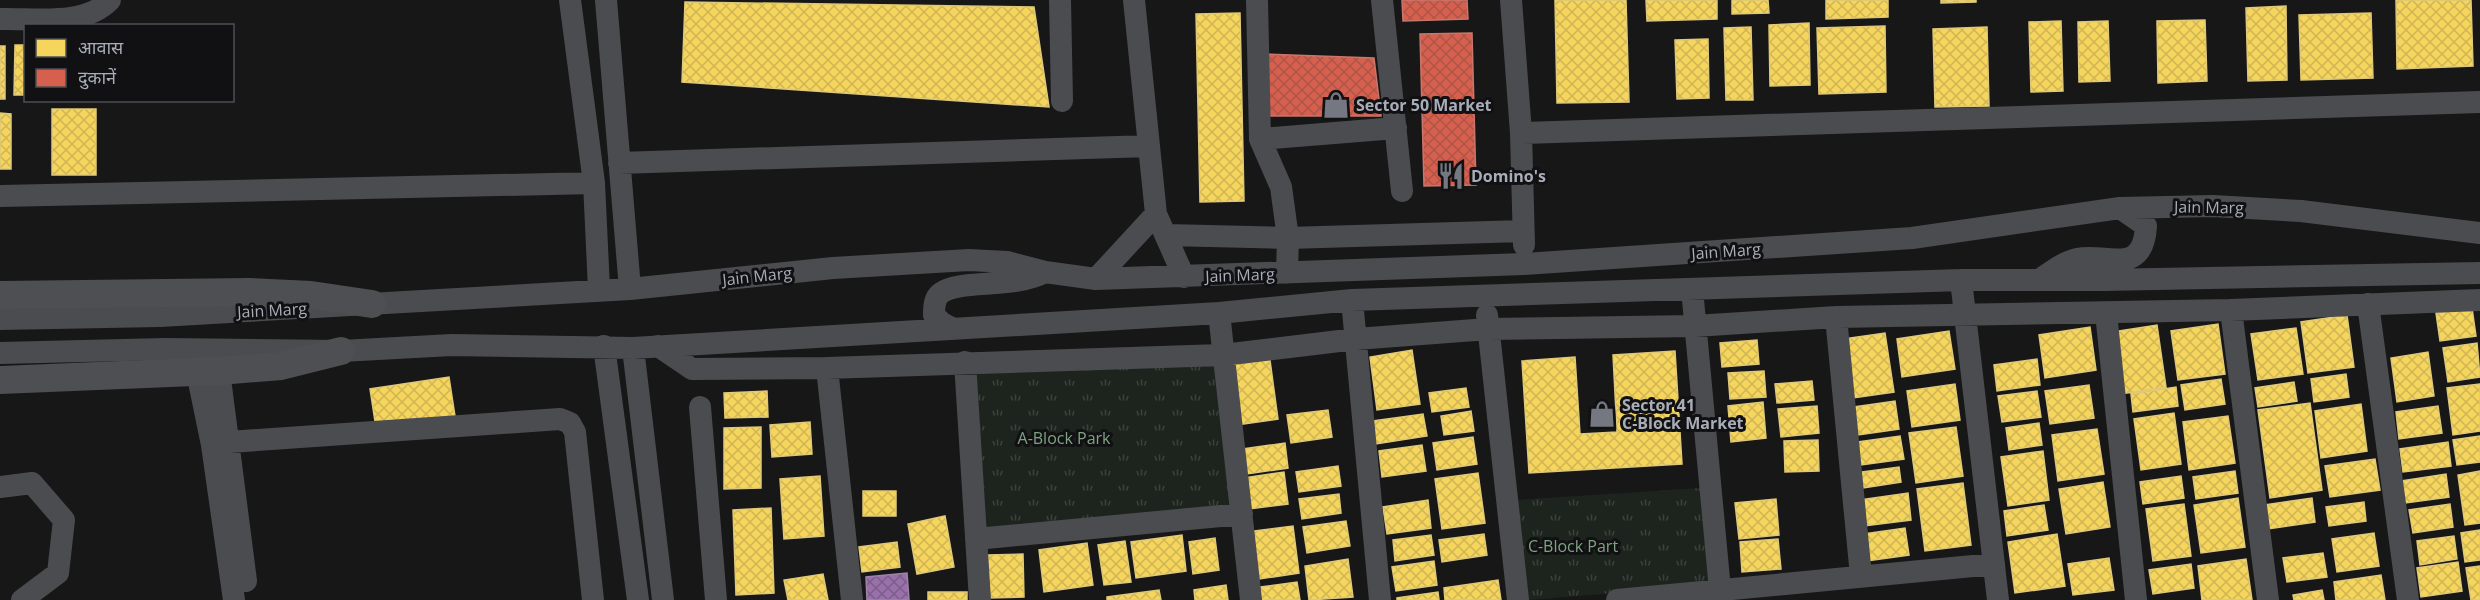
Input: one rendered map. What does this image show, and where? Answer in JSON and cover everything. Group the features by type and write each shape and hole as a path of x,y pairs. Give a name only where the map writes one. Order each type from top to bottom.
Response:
{"main road":[{"path":"0,295 249,292 311,295 372,304"},
{"path":"0,380 208,372 281,366 341,351"}],"street":[{"path":"0,19 76,17 100,10 110,0"},
{"path":"570,0 594,183 600,289"},
{"path":"606,0 630,289"},
{"path":"1060,0 1062,101"},
{"path":"1134,0 1156,214 1184,277"},
{"path":"1257,0 1260,140 1281,187 1288,238 1287,273"},
{"path":"1382,0 1402,191"},
{"path":"1511,0 1521,133 1524,264"},
{"path":"1521,133 2480,102"},
{"path":"1260,140 1396,128"},
{"path":"619,164 1149,146"},
{"path":"0,196 594,183"},
{"name":"Jain Marg","path":"0,319 160,316 630,289 833,268 969,260 1007,262 1045,272 1096,279 1524,264 1912,238 2120,208 2214,206 2301,211 2480,233"},
{"path":"2038,280 2074,260 2110,261 2134,255 2144,246 2146,226 2120,208"},
{"path":"1096,279 1156,214"},
{"path":"1166,235 1288,238 1523,231"},
{"path":"953,329 942,324 934,315 935,300 941,292 960,287 1020,282 1045,272"},
{"name":"Jain Marg","path":"0,353 187,348 341,351 452,345 633,348 1219,313 1352,300 1961,280 2480,273"},
{"path":"1961,280 1998,600"},
{"path":"1692,289 1720,590"},
{"path":"1485,296 1518,600"},
{"path":"1352,300 1380,600"},
{"path":"658,346 692,369 827,368 1223,355 1356,339 1488,329 1695,326 1836,317 2231,310 2480,300"},
{"path":"2368,304 2408,600"},
{"path":"2231,310 2268,600"},
{"path":"1219,313 1251,600"},
{"path":"2106,313 2136,600"},
{"path":"1836,317 1861,576"},
{"path":"604,346 638,600"},
{"path":"633,348 663,600"},
{"path":"965,362 980,600"},
{"path":"827,368 852,600"},
{"path":"208,372 229,442 248,600"},
{"path":"208,372 212,445 234,600"},
{"path":"700,407 716,600"},
{"path":"229,442 560,419 570,423 575,432 593,600"},
{"path":"0,487 32,483 64,520 58,573 22,600"},
{"path":"976,539 1242,514"},
{"path":"1617,600 1994,564"}],"green space":[{"name":"A-Block Park","path":"1214,344 1236,511 983,533 969,353"},
{"name":"C-Block Part","path":"1701,488 1715,585 1527,600 1517,500"}],"building: आवास":[{"path":"1555,0 1626,0 1629,102 1557,103"},
{"path":"1646,0 1717,0 1717,19 1647,21"},
{"path":"1732,0 1768,0 1769,13 1732,14"},
{"path":"1826,0 1888,0 1888,17 1826,19"},
{"path":"1941,0 1976,0 1976,2 1941,3"},
{"path":"2396,0 2471,0 2473,66 2397,69"},
{"path":"685,2 1034,7 1049,107 682,82"},
{"path":"2286,6 2287,80 2248,81 2246,8"},
{"path":"1240,13 1244,201 1200,202 1196,14"},
{"path":"2371,13 2373,78 2301,80 2299,15"},
{"path":"2205,20 2207,81 2158,83 2157,21"},
{"path":"2061,21 2063,91 2031,92 2029,22"},
{"path":"2108,21 2110,81 2079,82 2078,22"},
{"path":"1809,23 1810,85 1770,86 1769,25"},
{"path":"1885,26 1886,92 1819,94 1817,28"},
{"path":"1751,27 1753,100 1726,100 1724,28"},
{"path":"1987,27 1989,106 1935,107 1933,29"},
{"path":"1708,39 1709,98 1677,99 1675,40"},
{"path":"15,45 24,45 24,95 14,95"},
{"path":"0,46 5,46 5,99 0,99"},
{"path":"52,109 96,109 96,175 52,175"},
{"path":"0,113 11,114 11,169 0,169"},
{"path":"2472,308 2476,336 2440,341 2436,313"},
{"path":"2347,315 2354,367 2308,373 2301,322"},
{"path":"2218,324 2225,374 2178,380 2171,331"},
{"path":"2157,325 2166,387 2121,394 2113,332"},
{"path":"2090,327 2096,370 2045,378 2039,335"},
{"path":"2296,328 2303,374 2258,380 2251,334"},
{"path":"1949,331 1955,369 1902,377 1897,339"},
{"path":"1885,333 1894,392 1853,398 1844,339"},
{"path":"1757,340 1759,364 1722,367 1720,343"},
{"path":"2477,343 2480,377 2448,382 2443,348"},
{"path":"1412,350 1420,404 1377,410 1370,357"},
{"path":"1675,351 1682,464 1529,473 1522,361 1575,357 1580,434 1617,432 1613,355"},
{"path":"2428,352 2434,396 2397,402 2391,358"},
{"path":"1269,353 1278,419 1237,425 1227,359"},
{"path":"2037,359 2040,385 1997,391 1994,365"},
{"path":"1764,371 1766,397 1730,399 1728,373"},
{"path":"2346,374 2349,397 2314,402 2311,379"},
{"path":"449,377 455,416 376,428 370,389"},
{"path":"2221,379 2225,404 2185,410 2181,385"},
{"path":"1812,381 1814,400 1777,403 1775,384"},
{"path":"2294,382 2297,401 2258,407 2255,388"},
{"path":"1955,384 1960,420 1912,427 1907,391"},
{"path":"2480,384 2480,431 2453,435 2447,388"},
{"path":"2089,385 2094,418 2050,424 2045,391"},
{"path":"2176,387 2178,406 2133,412 2131,394"},
{"path":"1466,388 1469,407 1432,412 1429,393"},
{"path":"767,391 768,417 725,418 724,393"},
{"path":"2037,391 2041,417 2002,422 1998,396"},
{"path":"1895,401 1899,429 1858,435 1854,407"},
{"path":"1763,402 1766,438 1731,442 1728,406"},
{"path":"2310,403 2322,490 2270,498 2258,410"},
{"path":"2361,404 2367,451 2321,458 2315,411"},
{"path":"1817,406 1819,433 1781,437 1778,409"},
{"path":"2438,406 2442,433 2399,439 2396,412"},
{"path":"1328,410 1332,437 1291,443 1287,415"},
{"path":"1471,411 1474,431 1444,435 1441,416"},
{"path":"2174,413 2181,464 2141,470 2134,419"},
{"path":"1423,414 1427,436 1376,444 1373,421"},
{"path":"2228,416 2235,463 2189,470 2183,422"},
{"path":"810,422 812,454 772,457 770,425"},
{"path":"2039,423 2042,445 2009,450 2006,428"},
{"path":"761,427 761,488 724,489 724,428"},
{"path":"1956,427 1963,476 1916,483 1909,433"},
{"path":"2097,429 2104,474 2058,481 2052,435"},
{"path":"1900,436 1904,459 1861,465 1858,442"},
{"path":"2480,436 2480,462 2457,465 2453,440"},
{"path":"1473,437 1477,464 1437,470 1433,443"},
{"path":"1818,440 1819,471 1785,472 1784,441"},
{"path":"2448,442 2451,466 2403,472 2400,449"},
{"path":"1285,443 1288,468 1240,475 1236,450"},
{"path":"1422,445 1426,471 1382,477 1379,451"},
{"path":"2043,451 2049,500 2008,506 2001,457"},
{"path":"2375,459 2380,490 2330,497 2325,466"},
{"path":"1338,466 1341,486 1299,492 1296,472"},
{"path":"1899,467 1901,482 1857,489 1855,473"},
{"path":"2235,471 2238,493 2196,499 2193,477"},
{"path":"2480,471 2480,523 2465,525 2458,475"},
{"path":"1284,472 1288,504 1249,509 1244,478"},
{"path":"1478,473 1485,523 1442,529 1435,479"},
{"path":"2446,474 2449,497 2398,504 2395,482"},
{"path":"820,476 824,536 784,539 780,479"},
{"path":"2181,476 2184,498 2143,504 2140,482"},
{"path":"2103,482 2110,527 2066,534 2059,489"},
{"path":"1963,483 1971,545 1925,551 1917,489"},
{"path":"863,491 896,491 896,516 863,516"},
{"path":"1908,493 1911,520 1864,526 1860,500"},
{"path":"1339,494 1341,513 1302,519 1299,499"},
{"path":"2238,498 2245,547 2201,553 2194,505"},
{"path":"2312,498 2315,522 2268,529 2265,505"},
{"path":"1776,499 1779,535 1739,539 1735,503"},
{"path":"1428,500 1431,528 1387,534 1383,507"},
{"path":"2364,502 2366,521 2329,526 2326,507"},
{"path":"2184,504 2191,556 2153,561 2146,509"},
{"path":"2450,504 2453,527 2413,533 2409,510"},
{"path":"2044,505 2048,530 2007,536 2004,511"},
{"path":"771,508 774,593 736,595 733,510"},
{"path":"945,516 954,567 917,574 908,524"},
{"path":"1346,521 1350,546 1307,553 1303,527"},
{"path":"1293,526 1299,573 1253,580 1247,532"},
{"path":"1905,528 1909,555 1867,561 1864,534"},
{"path":"2480,530 2480,560 2465,562 2461,533"},
{"path":"2374,533 2379,566 2337,572 2332,539"},
{"path":"1484,534 1487,555 1442,562 1439,540"},
{"path":"2057,534 2065,586 2015,593 2008,542"},
{"path":"1182,535 1186,571 1136,578 1131,542"},
{"path":"1431,535 1434,555 1395,561 1393,540"},
{"path":"2454,536 2457,559 2420,565 2417,541"},
{"path":"1215,538 1219,570 1193,574 1189,542"},
{"path":"1778,539 1781,569 1742,572 1740,542"},
{"path":"1125,541 1131,582 1104,585 1098,545"},
{"path":"897,542 900,567 862,572 859,547"},
{"path":"1087,543 1093,585 1044,592 1039,550"},
{"path":"2323,553 2327,577 2287,582 2283,558"},
{"path":"1023,554 1024,597 989,598 988,555"},
{"path":"2109,558 2114,590 2073,595 2068,564"},
{"path":"1348,559 1353,597 1309,600 1305,566"},
{"path":"2246,559 2252,600 2202,600 2198,566"},
{"path":"1434,561 1437,585 1396,591 1392,567"},
{"path":"2458,562 2462,591 2421,597 2417,568"},
{"path":"2191,564 2194,588 2153,594 2149,570"},
{"path":"2480,566 2480,600 2471,600 2466,568"},
{"path":"823,574 828,600 788,600 784,580"},
{"path":"2381,575 2385,600 2336,600 2334,582"},
{"path":"1498,580 1501,600 1445,600 1444,588"},
{"path":"1297,582 1300,600 1255,600 1253,588"},
{"path":"1226,585 1228,600 1195,600 1194,590"},
{"path":"1159,590 1161,600 1107,600 1107,597"},
{"path":"2322,590 2324,600 2294,600 2293,595"},
{"path":"928,592 967,592 967,600 928,600"},
{"path":"1438,592 1439,600 1397,600 1397,598"}],"building: दुकानें":[{"path":"1402,0 1467,0 1468,19 1403,21"},
{"path":"1472,33 1476,185 1424,186 1420,34"},
{"path":"1262,54 1374,58 1381,116 1263,116"}],"building: कार्यालय":[{"path":"907,573 909,600 867,600 866,577"}],"place":[{"name":"Sector 50 Market","path":"1336,105"},
{"name":"Domino's","path":"1451,176"},
{"name":"Sector 41 C-Block Market","path":"1602,414"}]}
